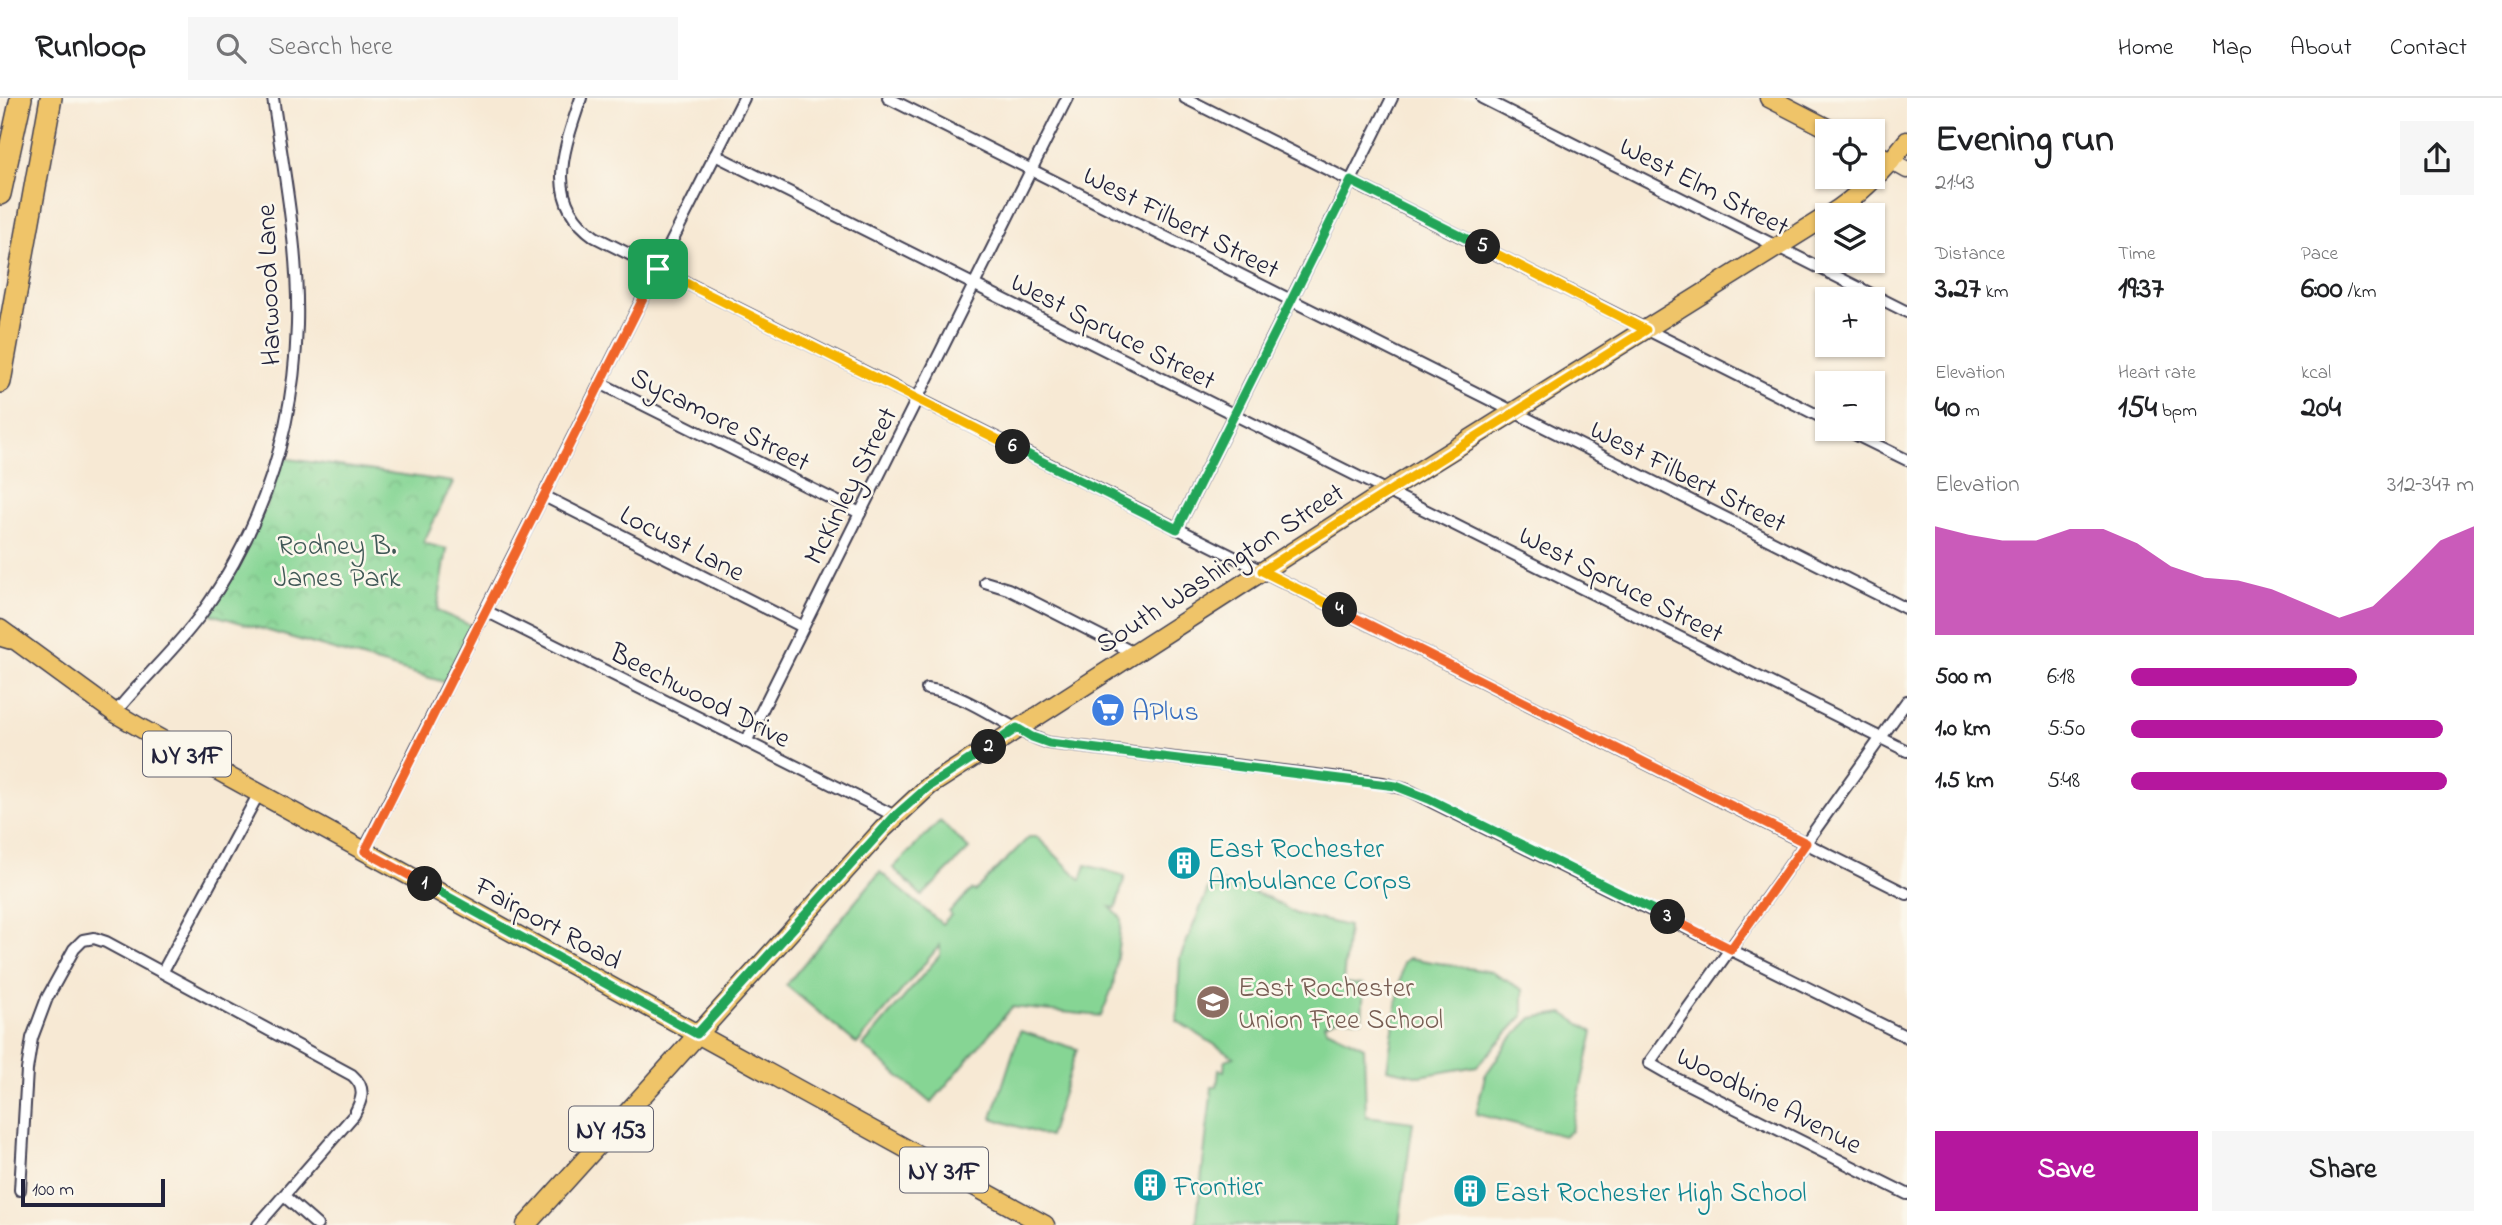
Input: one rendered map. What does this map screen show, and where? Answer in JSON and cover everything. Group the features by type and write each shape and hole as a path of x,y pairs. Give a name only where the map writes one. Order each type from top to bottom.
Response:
{"highway":[{"path":"0,194 21,98"},
{"path":"0,382 51,98"}],"main road":[{"path":"1769,98 1815,122"},
{"name":"South Washington Street","path":"1848,203 1891,161 1907,141"},
{"path":"1885,158 1891,161"},
{"name":"South Washington Street","path":"697,1034 895,816 929,786 1387,491 1815,224"},
{"name":"Fairport Road","path":"3,634 116,713 1045,1225"},
{"name":"NY 153","path":"526,1225 697,1034"}],"street":[{"name":"Harwood Lane","path":"116,713 178,644 210,601 249,531 278,457 289,406 297,323 289,211 273,98"},
{"path":"581,98 562,163 563,189 569,207 578,221 595,237 1907,894"},
{"path":"365,851 744,98"},
{"name":"West Filbert Street","path":"888,98 1907,609"},
{"name":"McKinley Street","path":"746,742 1067,98"},
{"path":"1185,98 1815,414"},
{"path":"1177,529 1392,98"},
{"name":"West Elm Street","path":"1482,98 1907,312"},
{"name":"West Spruce Street","path":"715,155 1907,751"},
{"path":"1891,161 1907,170"},
{"name":"Sycamore Street","path":"600,383 860,513"},
{"path":"1868,441 1907,460"},
{"name":"Locust Lane","path":"544,496 803,627"},
{"path":"985,582 1007,589 1133,653"},
{"name":"Beechwood Drive","path":"486,611 895,816"},
{"path":"927,689 945,691 1032,737 1049,743 1396,786 1429,799 1907,1037"},
{"path":"1731,949 1907,701"},
{"path":"163,971 259,793"},
{"path":"20,1190 30,1046 42,1009 74,949 83,940 99,939 163,971 352,1075 361,1086 362,1097 354,1115 258,1225"},
{"name":"Woodbine Avenue","path":"1731,949 1649,1063 1907,1194"},
{"path":"284,1196 317,1225"}],"green space":[{"name":"Rodney B. Janes Park","path":"282,458 453,482 423,543 447,549 437,611 472,626 444,682 207,613 266,507"},
{"path":"940,821 969,849 922,896 893,868"},
{"path":"1029,837 1037,837 1081,880 1086,865 1125,876 1116,908 1110,907 1121,918 1121,925 1113,986 1101,1016 1012,1007 931,1103 863,1046 940,955 940,945 857,1044 786,985 880,872 942,924 951,915 949,912 972,890 975,891"},
{"path":"1221,882 1267,897 1296,914 1348,926 1343,983 1364,985 1362,1020 1340,1018 1325,1024 1327,1029 1364,1047 1366,1116 1413,1122 1399,1225 1196,1225 1212,1087 1217,1087 1219,1070 1224,1071 1225,1060 1234,1057 1177,1021 1180,958 1209,887"},
{"path":"1409,958 1491,972 1523,990 1523,1016 1477,1066 1420,1076 1387,1069 1403,963"},
{"path":"1563,1013 1593,1032 1571,1131 1564,1136 1476,1114 1485,1076 1508,1042 1532,1018"},
{"path":"1020,1031 1077,1049 1049,1137 992,1118"}],"place":[{"name":"APlus","path":"1108,710"},
{"name":"East Rochester Ambulance Corps","path":"1184,863"},
{"name":"East Rochester Union Free School","path":"1213,1002"},
{"name":"Frontier","path":"1150,1185"},
{"name":"East Rochester High School","path":"1470,1191"}],"route":[{"path":"1351,181 1646,330 1262,571 1806,843 1731,949 1429,799 1396,786 1049,743 1017,728 929,786 895,816 697,1034 365,851 658,269 1177,529 1351,181"}]}
